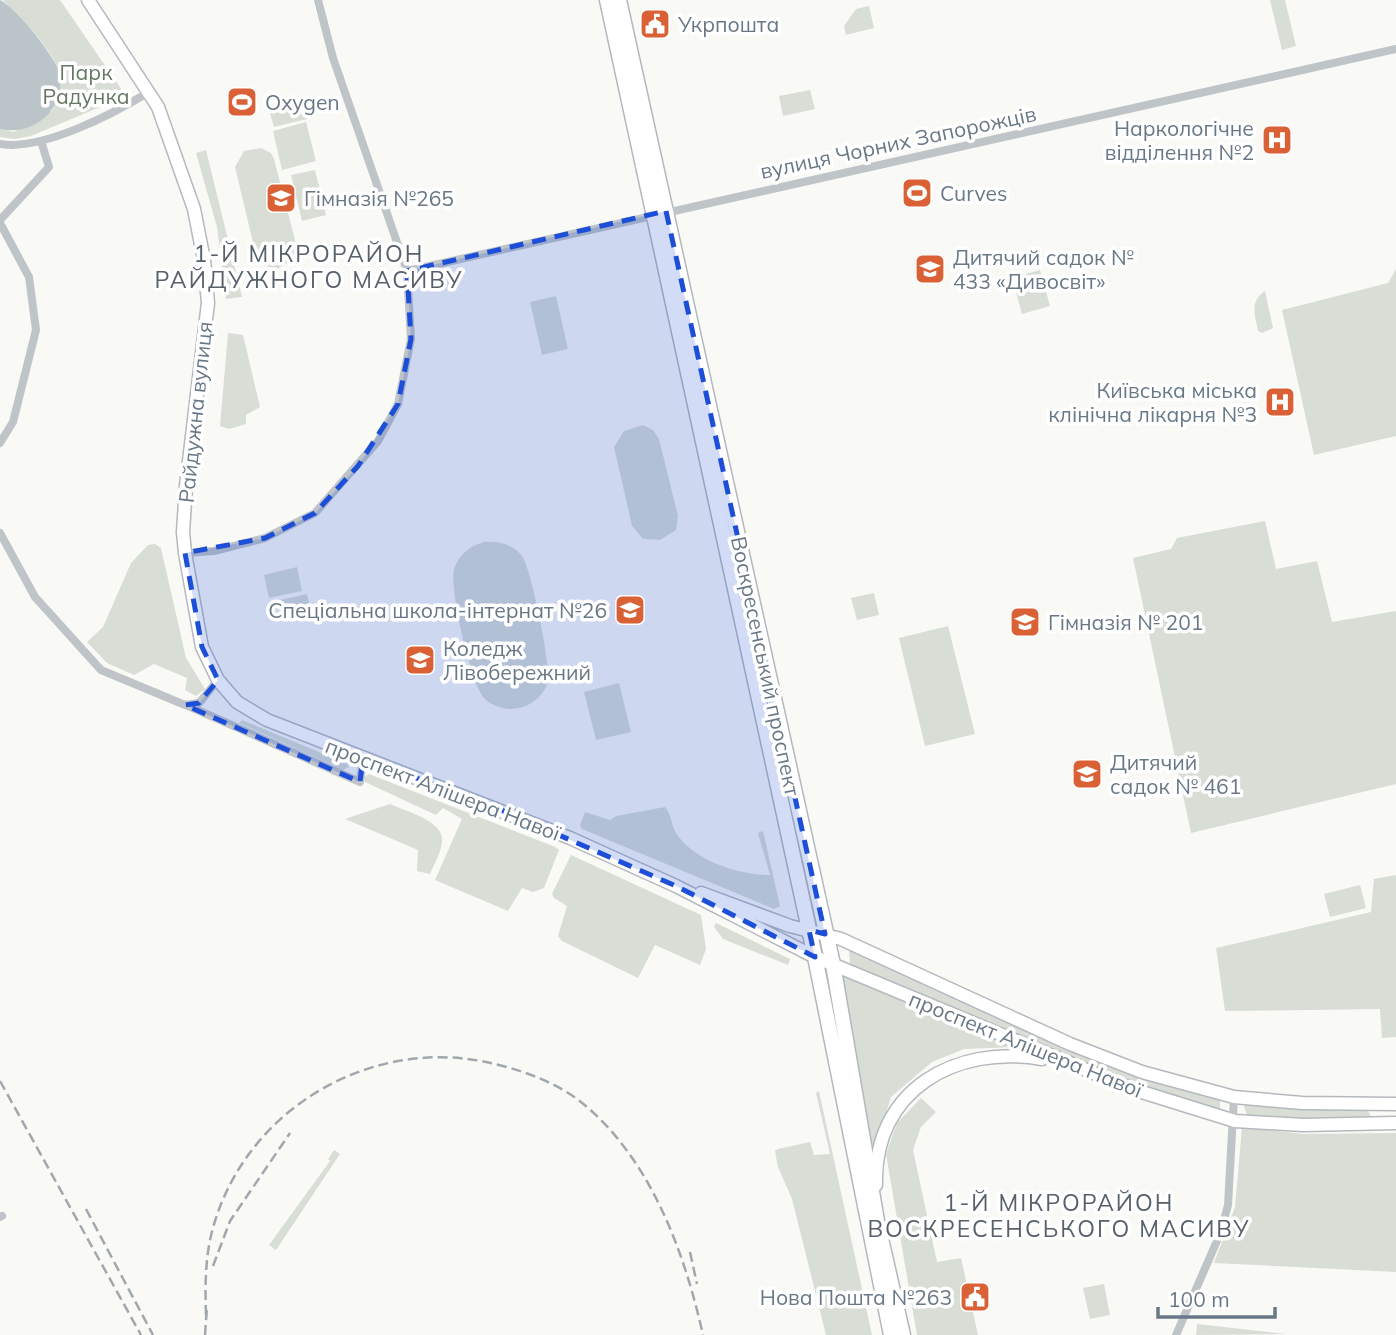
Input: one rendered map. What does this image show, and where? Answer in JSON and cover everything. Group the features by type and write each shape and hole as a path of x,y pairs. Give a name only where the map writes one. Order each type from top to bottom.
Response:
{"main road":[{"name":"Воскресенський проспект","path":"607,0 659,213 832,964 877,1221 903,1335"},
{"name":"Воскресенський проспект","path":"619,0 659,213 815,957 891,1335"}],"street":[{"name":"Райдужна вулиця","path":"88,0 149,92 180,163 194,209 204,260 208,303 183,532 202,647 218,680"},
{"path":"185,553 215,551 265,538 315,513 378,441 398,404 411,339 407,271 333,58 318,0"},
{"name":"вулиця Чорних Запорожців","path":"407,271 1396,50"},
{"path":"0,144 11,146 41,141 128,105 149,92"},
{"path":"0,443 13,422 36,330 29,278 0,222 49,167 41,141"},
{"path":"0,533 35,597 101,670 360,782 363,758"},
{"path":"186,705 199,703 218,680"},
{"name":"проспект Алішера Навої","path":"218,680 237,702 267,720 505,811 676,886 815,957 1132,1089 1235,1121 1396,1123"},
{"name":"проспект Алішера Навої","path":"676,886 825,934 1070,1044 1142,1072 1234,1097 1302,1103 1396,1104"},
{"path":"877,1221 878,1150 899,1103 930,1078 967,1059 1019,1055 1062,1062"},
{"path":"1132,1089 1148,1085 1148,1077 1142,1072"},
{"path":"1176,1335 1222,1227 1228,1205 1235,1121 1234,1097"},
{"path":"1377,1104 1377,1124"}],"highlighted area":[{"path":"666,211 825,934 809,930 815,957 676,886 499,809 363,758 360,782 185,705 199,703 218,680 202,647 185,553 265,538 315,513 358,466 398,404 411,339 407,271"}],"green space":[{"name":"Парк Радунка","path":"3,0 60,0 126,96 31,136 15,139 0,137 0,129 14,132 53,110 60,81 56,63 50,53"},
{"path":"1270,0 1285,0 1296,46 1282,50"},
{"path":"869,6 874,28 846,35 844,26 856,9"},
{"path":"810,90 815,109 783,116 779,96"},
{"path":"303,105 307,119 274,127 270,113"},
{"path":"306,122 316,161 282,170 273,131"},
{"path":"261,148 271,153 274,159 296,244 294,259 277,269 263,265 256,255 235,167 244,151"},
{"path":"206,150 242,297 226,299 217,227 196,153"},
{"path":"315,170 326,215 302,221 291,175"},
{"path":"1396,269 1396,436 1314,455 1282,310 1388,283"},
{"path":"1040,270 1050,306 1022,314 1012,278"},
{"path":"1265,291 1273,328 1262,333 1258,331 1254,309 1260,295"},
{"path":"556,296 568,349 542,355 530,302"},
{"path":"228,333 243,335 260,407 246,415 246,424 229,429 220,426"},
{"path":"643,425 653,430 659,439 678,516 676,530 660,540 643,539 632,526 614,447 624,431"},
{"path":"1265,521 1276,569 1317,561 1332,622 1396,611 1396,784 1191,833 1133,558 1171,549 1177,538"},
{"path":"484,542 505,544 522,556 540,617 548,681 537,699 518,708 500,708 484,698 467,656 458,614 454,569 466,551"},
{"path":"155,544 161,548 186,658 205,689 196,696 185,690 187,678 154,664 134,675 107,663 87,642 103,627 131,563 148,545"},
{"path":"297,567 302,591 269,598 264,575"},
{"path":"874,593 879,615 857,620 851,598"},
{"path":"307,594 311,612 284,618 280,600"},
{"path":"948,626 975,734 925,746 899,638"},
{"path":"619,683 631,732 596,740 584,692"},
{"path":"242,720 348,764 349,767 343,770 239,723"},
{"path":"369,774 555,847 559,850 544,888 533,892 522,888 508,911 435,880 462,819 443,808 436,815 365,782 364,777"},
{"path":"390,804 423,818 437,828 441,835 440,850 430,874 417,871 418,850 345,819"},
{"path":"665,807 676,833 684,843 705,859 731,869 770,875 758,833 763,831 780,906 774,909 582,829 580,825 585,812 610,820 616,816"},
{"path":"571,855 701,915 706,949 700,965 655,945 638,978 562,941 558,936 567,906 552,894"},
{"path":"1396,875 1396,1037 1382,1038 1380,1009 1225,1011 1216,948 1371,912 1374,879"},
{"path":"1360,885 1366,908 1330,917 1324,894"},
{"path":"716,923 790,959 788,965 723,939 714,927"},
{"path":"849,950 1067,1047 1220,1098 1220,1110 1124,1084 850,964"},
{"path":"841,973 1015,1047 964,1049 932,1062 891,1097 872,1158"},
{"path":"819,1091 872,1335 826,1335 792,1199 778,1167 775,1151 778,1149 810,1142 814,1155 830,1154 816,1093"},
{"path":"921,1098 936,1112 921,1127 913,1150 937,1262 961,1258 978,1335 917,1335 886,1154 897,1123"},
{"path":"1244,1106 1367,1108 1371,1117 1367,1120 1290,1120 1247,1115"},
{"path":"1242,1127 1304,1134 1396,1133 1396,1272 1214,1263 1235,1207"},
{"path":"334,1150 340,1154 276,1250 269,1245 330,1161 328,1159"},
{"path":"1104,1284 1110,1315 1090,1319 1083,1288"},
{"path":"1197,1324 1285,1334 1196,1335"}],"shaded area":[{"path":"0,0 24,21 59,72 58,97 53,108 36,124 24,129 0,129"}],"railway":[{"path":"206,1315 207,1256 215,1221 232,1181 255,1146 284,1116 318,1091 356,1073 396,1061 438,1057 481,1061 537,1077 576,1098 610,1130 648,1182 663,1212 676,1242 703,1335"},
{"path":"0,1081 141,1335"},
{"path":"213,1266 230,1221 290,1133"},
{"path":"86,1209 153,1335"},
{"path":"690,1252 697,1284"},
{"path":"205,1335 207,1307"}],"place":[{"name":"Укрпошта","path":"655,24"},
{"name":"Oxygen","path":"242,102"},
{"name":"Наркологічне відділення №2","path":"1277,140"},
{"name":"Curves","path":"917,193"},
{"name":"Гімназія №265","path":"281,198"},
{"name":"Дитячий садок № 433 «Дивосвіт»","path":"930,269"},
{"name":"Київська міська клінічна лікарня №3","path":"1280,402"},
{"name":"Спеціальна школа-інтернат №26","path":"630,610"},
{"name":"Гімназія № 201","path":"1025,622"},
{"name":"Коледж Лівобережний","path":"420,660"},
{"name":"Дитячий садок № 461","path":"1087,774"},
{"name":"Нова Пошта №263","path":"975,1297"}],"district":[{"name":"1-Й МІКРОРАЙОН РАЙДУЖНОГО МАСИВУ","path":"309,266"},
{"name":"1-Й МІКРОРАЙОН ВОСКРЕСЕНСЬКОГО МАСИВУ","path":"1059,1215"}]}
